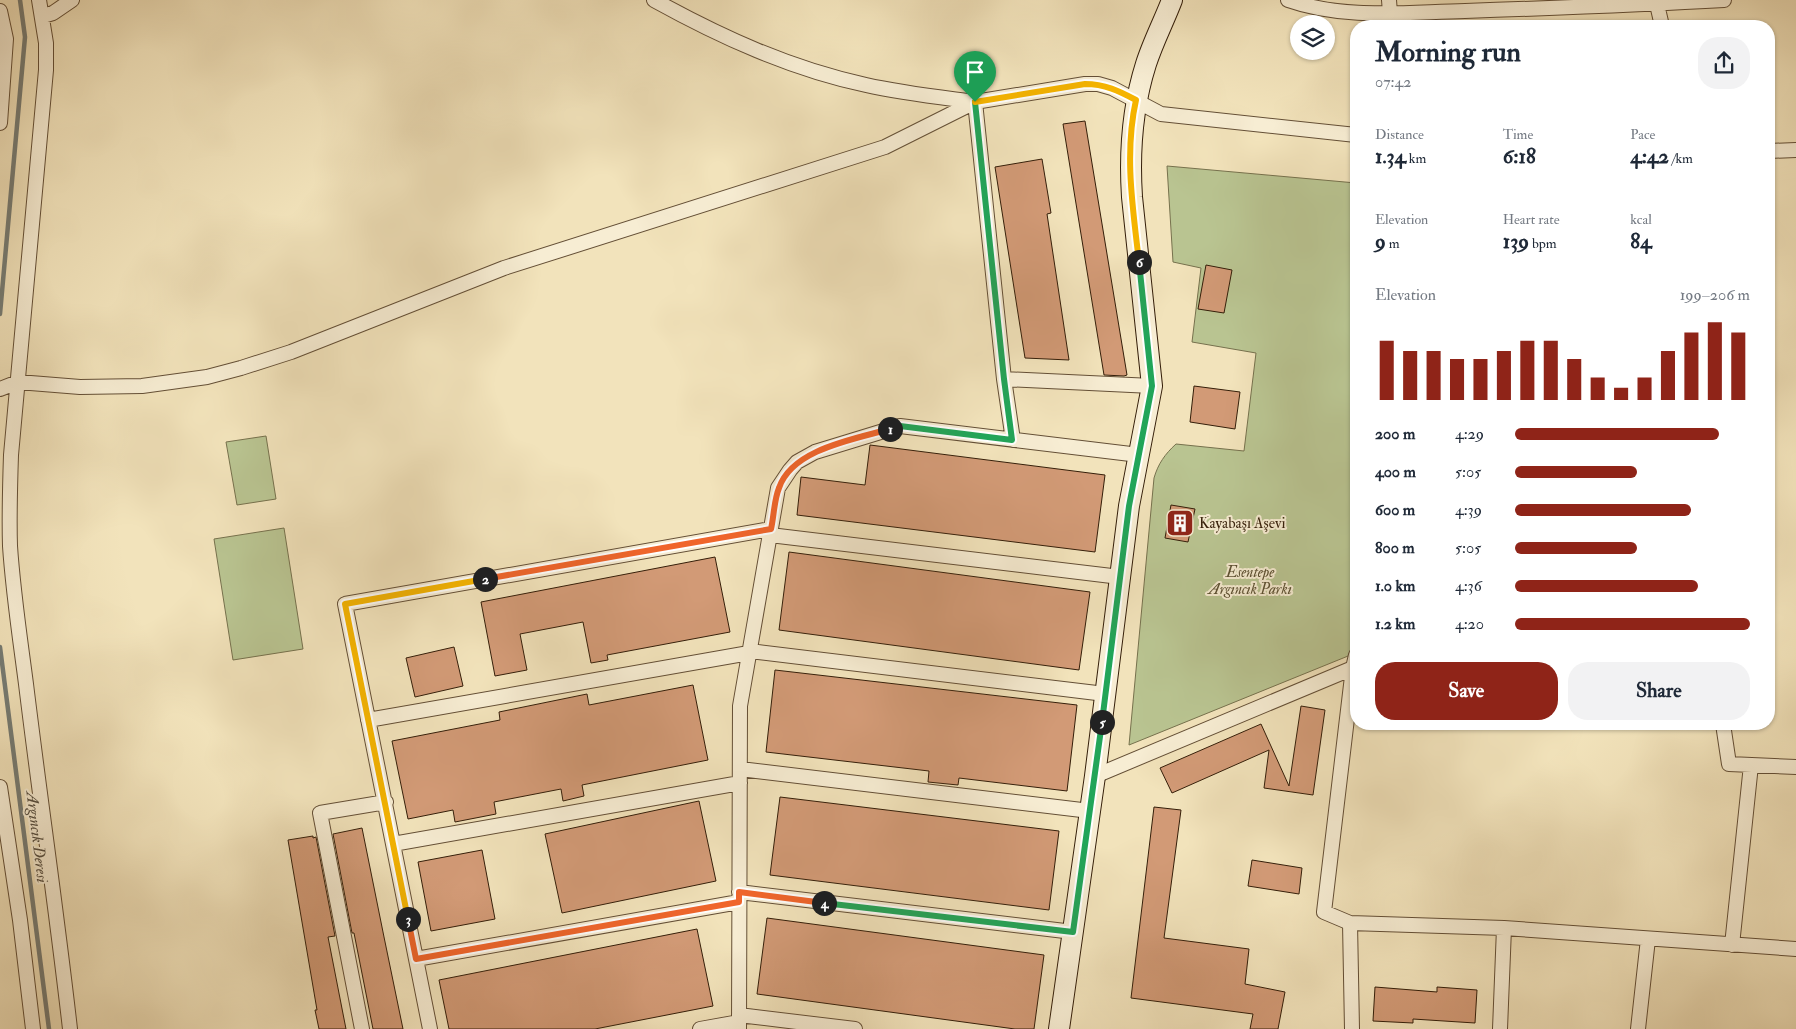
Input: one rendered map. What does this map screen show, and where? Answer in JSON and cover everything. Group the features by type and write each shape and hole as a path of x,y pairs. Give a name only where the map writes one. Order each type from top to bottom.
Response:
{"street":[{"path":"40,0 43,16 46,70 10,482 10,547 33,740 59,925 70,1029"},
{"path":"43,16 58,10 72,0"},
{"path":"654,0 739,44 797,66 865,85 975,102"},
{"path":"1059,1029 1095,776 1129,506 1152,386 1130,174 1132,128 1136,100 1147,62 1172,0"},
{"path":"1288,0 1345,12 1390,13 1724,0"},
{"path":"1656,2 1660,20"},
{"path":"0,11 6,40 0,123"},
{"path":"0,389 18,382 80,387 142,386 207,377 242,368 290,352 504,268 885,147 975,102 1085,84 1098,84 1112,88 1161,114 1350,134"},
{"path":"975,102 1012,440"},
{"path":"1775,151 1796,150"},
{"path":"1004,379 1152,386"},
{"path":"739,1022 740,706 778,488 783,478 797,462 814,452 900,426 1139,455"},
{"path":"430,1029 345,604 771,532 1120,577"},
{"path":"368,720 749,652 1105,694"},
{"path":"1095,776 1350,663"},
{"path":"1350,701 1324,912 1350,924 1504,928 1796,949"},
{"path":"1724,730 1729,764 1796,767"},
{"path":"1732,945 1751,765"},
{"path":"393,844 740,776 1090,811"},
{"path":"0,787 20,920 33,1029"},
{"path":"362,1029 320,814 386,802"},
{"path":"416,959 739,897 1073,932"},
{"path":"1350,924 1352,1029"},
{"path":"1500,1029 1504,928"},
{"path":"1638,1029 1648,939"},
{"path":"700,1029 739,1022 855,1029"}],"green space":[{"name":"Esentepe Argıncık Parkı","path":"1167,166 1350,182 1350,655 1129,745 1154,478 1162,459 1176,444 1244,451 1256,353 1192,342 1201,268 1173,262"},
{"path":"266,436 276,499 237,505 226,442"},
{"path":"284,528 303,649 233,660 214,539"}],"building":[{"path":"1085,121 1127,375 1124,376 1104,375 1063,124"},
{"path":"1042,159 1051,213 1047,214 1069,360 1025,358 995,167"},
{"path":"1206,265 1232,270 1224,313 1198,309"},
{"path":"1194,386 1240,392 1235,429 1190,422"},
{"path":"870,445 1105,475 1095,552 797,515 801,477 865,485"},
{"name":"Kayabaşı Aşevi","path":"1171,505 1195,509 1188,542 1165,538"},
{"path":"789,552 1090,592 1079,670 779,630"},
{"path":"715,557 730,632 607,655 608,660 591,663 583,622 520,634 527,670 495,676 481,602"},
{"path":"454,647 463,686 415,697 406,658"},
{"path":"775,670 1077,705 1067,791 959,778 958,785 928,782 929,771 766,752"},
{"path":"693,685 708,760 582,785 584,796 563,801 561,789 494,802 496,814 455,822 453,810 408,819 392,741 500,720 499,712 587,694 589,705"},
{"path":"1301,706 1325,710 1313,795 1264,788 1269,750 1172,793 1160,768 1261,724 1289,786"},
{"path":"780,797 1059,831 1049,910 770,875"},
{"path":"699,801 716,881 562,913 545,834"},
{"path":"1154,807 1181,810 1164,938 1249,949 1245,984 1285,992 1278,1029 1250,1029 1253,1014 1131,998"},
{"path":"362,828 403,1029 373,1029 354,933 352,933 333,834"},
{"path":"313,836 313,838 316,837 335,936 328,937 346,1029 319,1029 315,1010 317,1010 288,840"},
{"path":"482,850 495,919 431,931 418,862"},
{"path":"1252,860 1302,868 1299,894 1248,886"},
{"path":"767,918 1044,955 1034,1029 1015,1029 757,994"},
{"path":"697,929 713,1006 595,1029 449,1029 439,980"},
{"path":"1375,987 1437,992 1437,987 1477,990 1475,1023 1413,1019 1413,1023 1373,1021"}],"waterway":[{"name":"Argıncık Deresi","path":"0,314 25,37 20,0"},
{"name":"Argıncık Deresi","path":"0,647 49,1029"}],"place":[{"name":"Kayabaşı Aşevi","path":"1180,523"}],"route":[{"path":"1085,84 1098,84 1112,88 1136,100 1130,151 1130,174 1152,386 1129,506 1073,932 739,892 739,902 416,959 345,604 771,529 778,488 783,478 797,462 814,452 900,426 1012,440 975,102 1085,84"}]}
